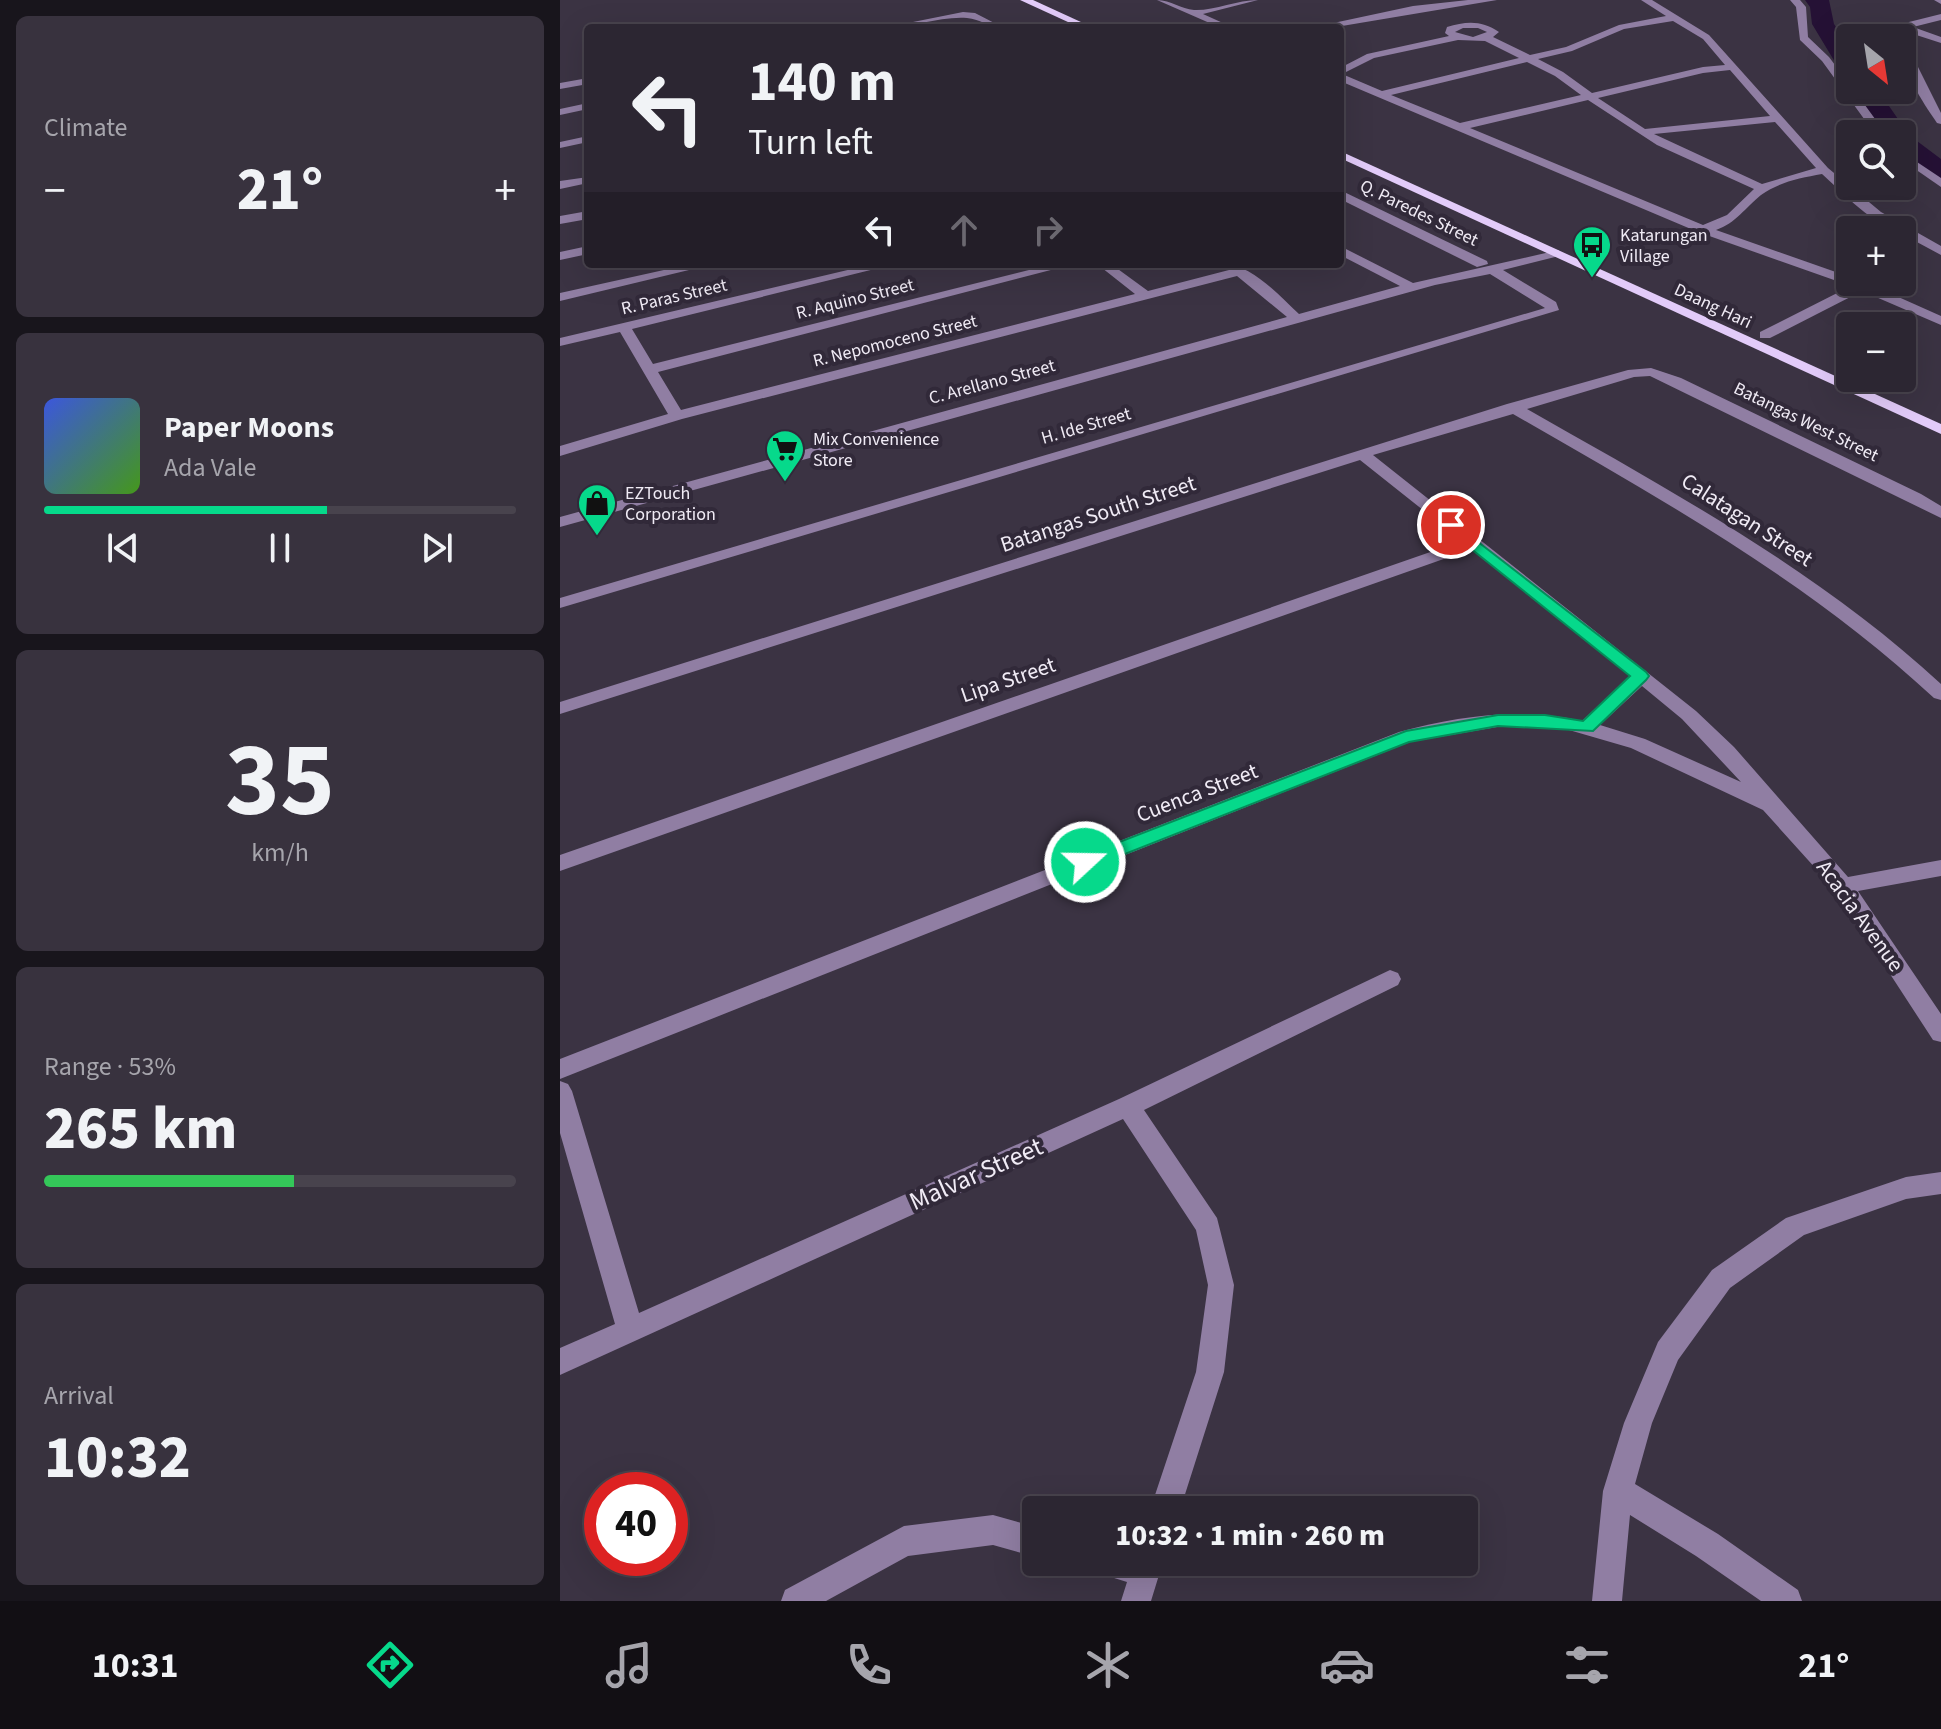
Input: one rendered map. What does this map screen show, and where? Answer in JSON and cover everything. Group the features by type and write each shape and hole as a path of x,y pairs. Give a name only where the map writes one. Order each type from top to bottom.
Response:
{"main road":[{"path":"1025,0 1080,24"},
{"path":"1014,4 1056,24"},
{"name":"Daang Hari","path":"1344,143 1836,367"},
{"name":"Daang Hari","path":"1344,156 1941,430"},
{"path":"1891,392 1941,415"}],"street":[{"path":"1162,0 1219,24"},
{"path":"1192,13 1253,0"},
{"path":"1336,24 1413,9 1492,0"},
{"path":"1646,0 1706,37 1824,170 1877,215 1941,251"},
{"path":"1795,0 1801,7 1803,38 1820,50 1868,120"},
{"path":"1383,1 1433,16"},
{"path":"918,24 963,15 972,15 991,24"},
{"path":"1382,94 1577,47 1622,27 1677,17"},
{"path":"1916,25 1941,17"},
{"path":"1445,21 1455,32"},
{"path":"1916,31 1941,40"},
{"path":"1344,73 1371,56 1455,32"},
{"path":"1344,59 1382,47 1455,32 1487,38 1559,74 1643,132 1763,189"},
{"path":"1459,127 1703,70 1733,67"},
{"path":"1916,73 1927,100 1941,121"},
{"path":"1344,77 1702,229 1836,277"},
{"path":"560,86 584,82"},
{"path":"1924,89 1938,90"},
{"path":"560,112 584,107"},
{"path":"1643,132 1778,118"},
{"path":"560,145 584,140"},
{"path":"1916,165 1941,184"},
{"path":"1702,229 1721,226 1731,220 1763,189 1824,170"},
{"path":"560,185 584,181"},
{"name":"Q. Paredes Street","path":"1344,196 1487,266"},
{"path":"560,220 584,216"},
{"name":"C. Arellano Street","path":"560,522 1548,250"},
{"path":"560,256 584,251"},
{"path":"1344,252 1412,287"},
{"name":"H. Ide Street","path":"560,603 1552,310 1551,305 1487,266"},
{"path":"560,297 690,268"},
{"name":"R. Paras Street","path":"560,342 872,268"},
{"name":"R. Aquino Street","path":"651,369 1052,268"},
{"path":"1108,268 1145,295"},
{"name":"R. Nepomoceno Street","path":"560,451 677,416 1145,295 1231,268"},
{"path":"1235,268 1297,319"},
{"path":"1765,335 1836,294"},
{"path":"1884,296 1941,321"},
{"path":"624,327 677,416"},
{"name":"Batangas South Street","path":"560,708 1512,407 1616,375 1651,372"},
{"name":"Batangas West Street","path":"1651,372 1676,381 1941,513"},
{"name":"Calatagan Street","path":"1512,407 1691,508 1789,571 1881,639 1941,694"},
{"name":"Acacia Avenue","path":"1362,454 1641,676 1727,752 1843,886 1941,1033"},
{"name":"Lipa Street","path":"560,863 1473,543"},
{"path":"1587,727 1641,676"},
{"name":"Cuenca Street","path":"560,1069 1406,736 1498,720 1545,721 1587,727 1662,753 1770,805"},
{"path":"1843,886 1941,868"},
{"name":"Malvar Street","path":"560,1362 1128,1106 1390,979"},
{"path":"560,1091 630,1329"},
{"path":"1128,1106 1208,1226 1221,1285 1210,1372 1170,1496"},
{"path":"1607,1601 1618,1491 1638,1423 1668,1351 1721,1279 1795,1226 1906,1188 1941,1183"},
{"path":"1618,1491 1707,1545 1787,1601"},
{"path":"796,1601 904,1541 993,1530 1022,1538"}],"waterway":[{"path":"1816,0 1821,5 1823,24 1836,45"},
{"path":"1875,104 1886,120"},
{"path":"1916,154 1941,171"}],"place":[{"name":"Katarungan Village","path":"1592,279"},
{"name":"Mix Convenience Store","path":"785,483"},
{"name":"EZTouch Corporation","path":"597,537"}],"route":[{"path":"1085,862 1406,736 1498,720 1545,721 1587,727 1641,676 1451,525"}]}
